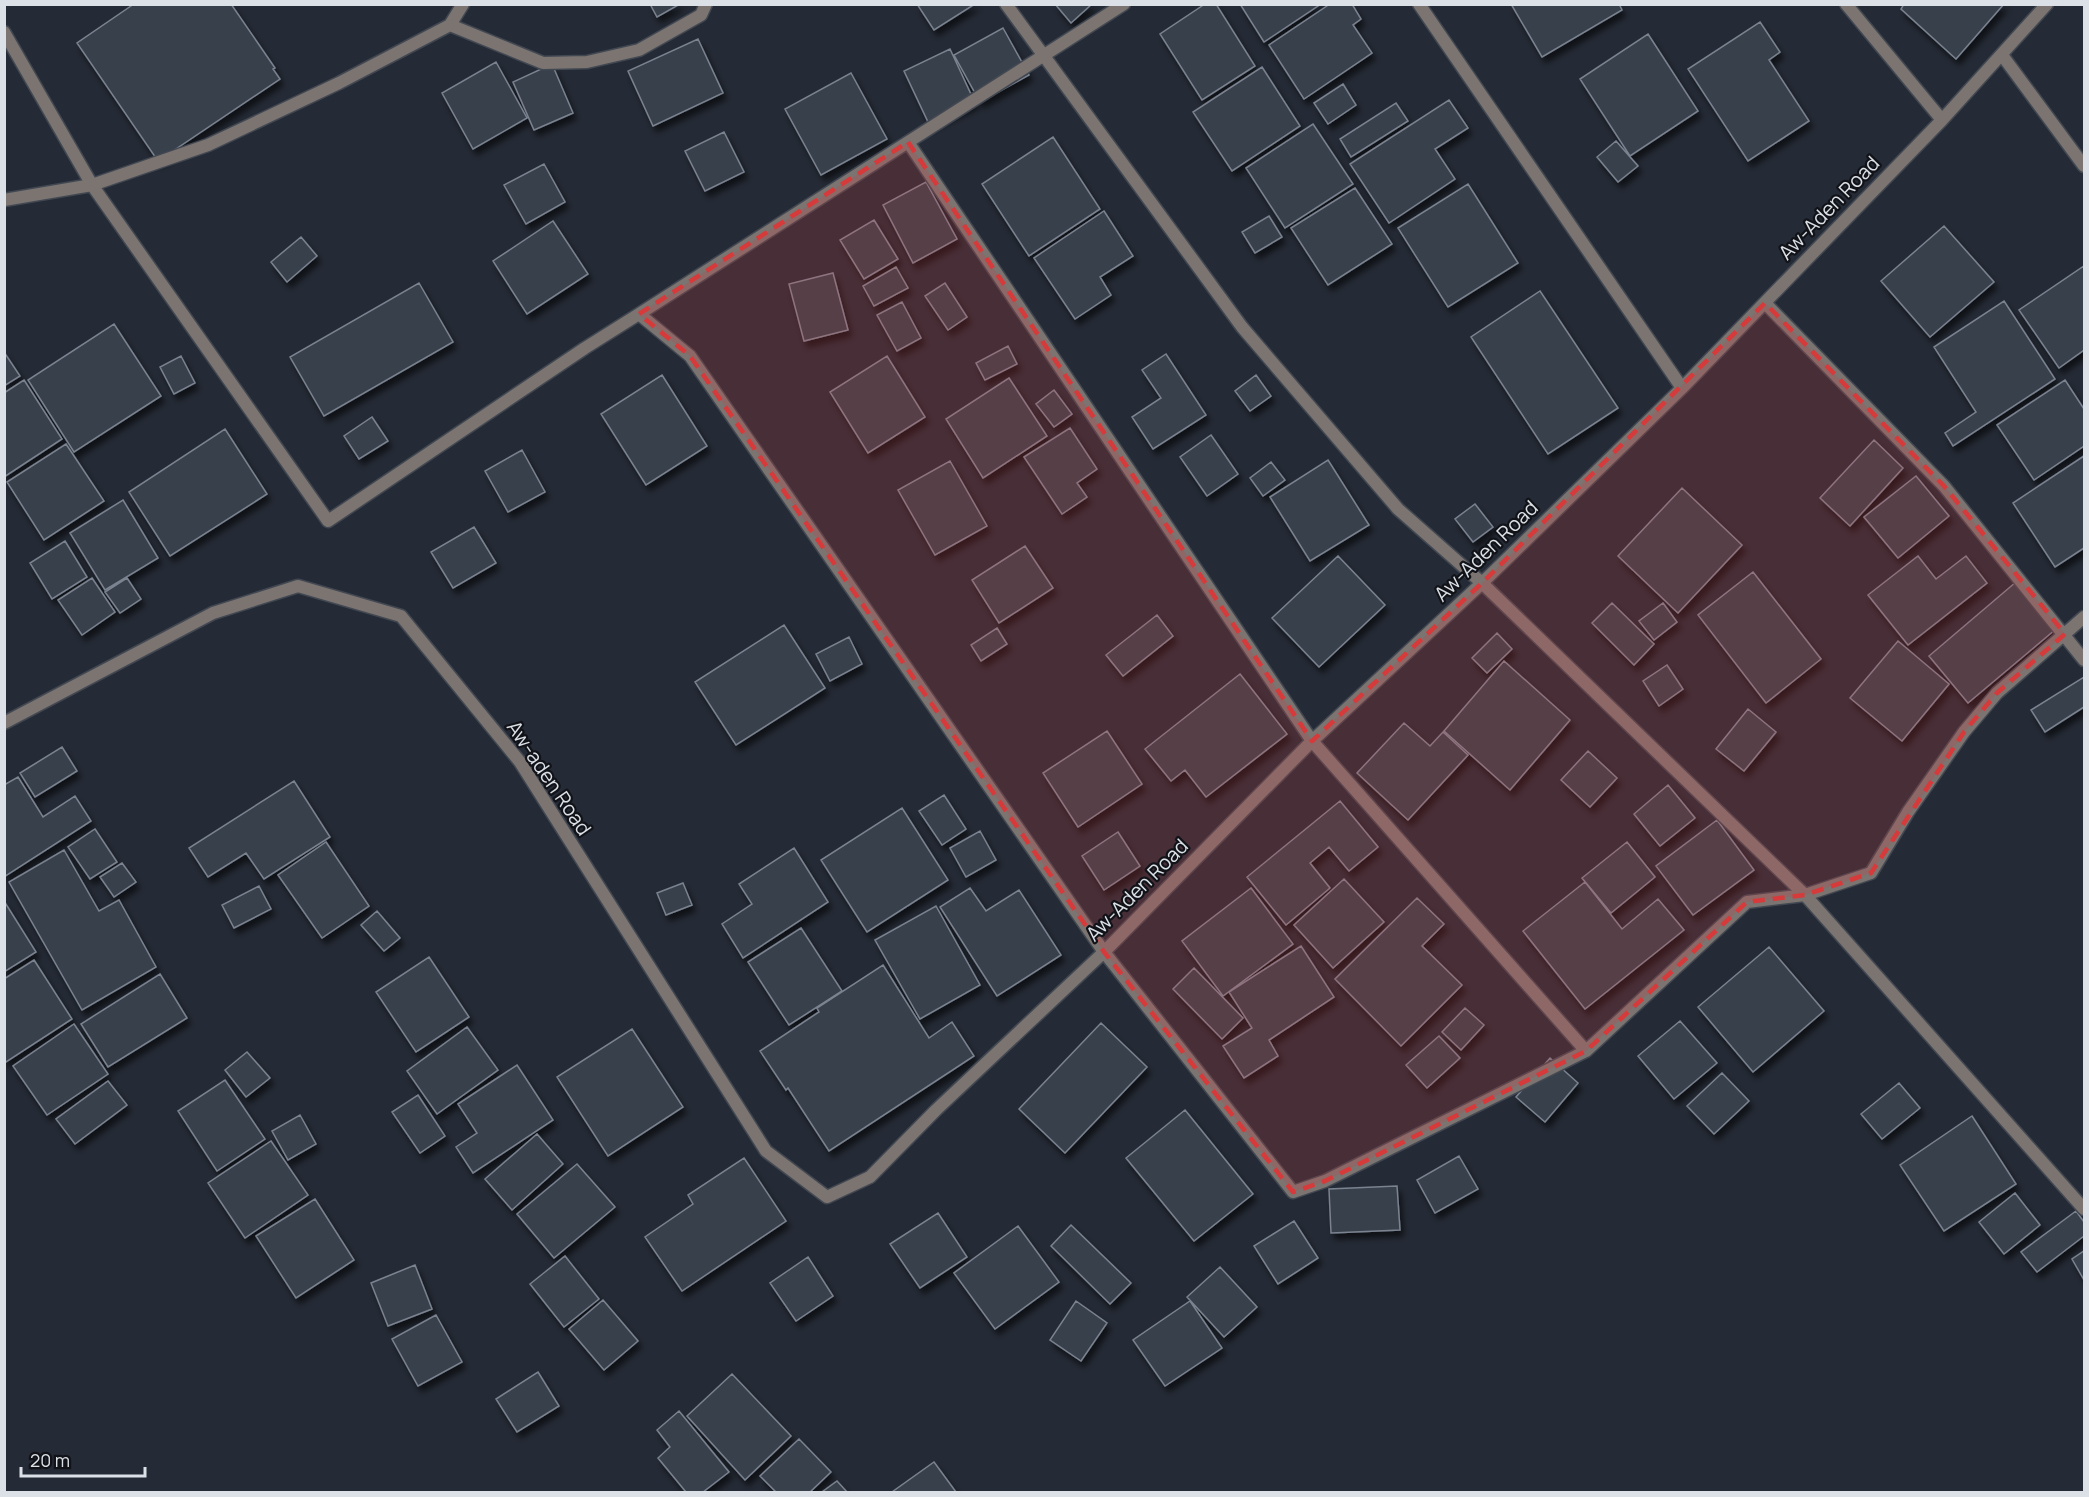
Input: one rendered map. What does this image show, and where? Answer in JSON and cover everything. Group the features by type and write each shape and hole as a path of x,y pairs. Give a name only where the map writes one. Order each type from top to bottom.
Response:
{"street":[{"path":"4,200 92,185 208,145 339,83 450,25 463,4"},
{"path":"450,25 543,63 586,62 639,50 701,15 706,4"},
{"path":"1006,4 1242,327 1398,509 1482,583 1805,895 2085,1209"},
{"path":"4,32 92,185 328,521 585,348 1124,4"},
{"path":"1419,4 1682,388"},
{"path":"1846,4 1942,120"},
{"name":"Aw-Aden Road","path":"936,1110 1104,952 1312,741 1482,583 1682,388 1942,120 2047,4"},
{"path":"2002,55 2085,166"},
{"path":"908,142 1312,741 1586,1051"},
{"path":"1765,303 1944,486 2085,660"},
{"path":"639,314 690,356 1104,952 1293,1192 1325,1181 1586,1051 1747,902 1805,895 1871,873 1908,812 1964,732 1997,693 2085,617"},
{"name":"Aw-aden Road","path":"4,723 213,613 298,586 401,616 520,762 766,1152 827,1197 870,1177 936,1110"}],"highlighted area":[{"path":"908,142 1312,741 1482,583 1765,303 1944,486 2065,634 1997,693 1964,732 1871,873 1805,895 1747,902 1586,1051 1325,1181 1293,1192 1104,952 690,356 639,314"}],"building":[{"path":"134,4 231,4 275,68 273,69 280,79 158,161 77,43"},
{"path":"650,4 680,4 657,17"},
{"path":"917,4 975,4 934,30"},
{"path":"1055,4 1092,4 1071,23"},
{"path":"1205,4 1216,4 1255,66 1202,100 1160,34"},
{"path":"1240,4 1321,4 1264,42"},
{"path":"1330,4 1352,4 1361,19 1353,25 1372,53 1304,99 1269,45"},
{"path":"1511,4 1619,4 1622,10 1542,57"},
{"path":"1904,4 2004,4 1956,59 1901,9"},
{"path":"1760,22 1780,52 1769,60 1809,121 1748,161 1688,69"},
{"path":"1003,28 1029,75 980,102 954,55"},
{"path":"1648,34 1698,111 1630,156 1580,79"},
{"path":"698,39 723,93 653,126 628,71"},
{"path":"950,49 975,103 929,124 904,71"},
{"path":"496,62 527,118 473,149 442,93"},
{"path":"552,64 573,113 534,130 513,82"},
{"path":"1262,67 1300,126 1232,171 1193,112"},
{"path":"851,73 887,139 821,175 785,109"},
{"path":"1343,84 1356,105 1328,124 1314,103"},
{"path":"1449,100 1468,128 1435,149 1455,179 1389,223 1350,164"},
{"path":"1396,103 1408,121 1351,157 1340,139"},
{"path":"1313,124 1353,184 1285,228 1246,168"},
{"path":"724,132 744,172 705,191 685,151"},
{"path":"1053,137 1100,209 1029,256 982,184"},
{"path":"1616,141 1638,166 1618,182 1597,157"},
{"path":"544,164 565,202 526,224 504,185"},
{"path":"926,182 957,239 913,263 883,205"},
{"path":"1468,184 1518,263 1448,307 1398,228"},
{"path":"1355,188 1392,244 1328,285 1291,228"},
{"path":"1104,211 1133,256 1100,277 1111,295 1075,319 1034,258"},
{"path":"1269,216 1282,237 1255,253 1242,232"},
{"path":"874,220 898,259 864,279 840,240"},
{"path":"553,221 588,274 527,314 493,261"},
{"path":"1944,226 1994,282 1930,337 1881,281"},
{"path":"301,237 317,256 287,282 271,262"},
{"path":"2084,266 2084,350 2059,368 2019,310"},
{"path":"896,267 908,288 874,306 863,286"},
{"path":"833,273 848,330 804,341 789,284"},
{"path":"419,283 453,342 324,416 290,357"},
{"path":"945,283 967,317 948,330 925,296"},
{"path":"1540,291 1618,408 1548,454 1471,337"},
{"path":"2004,301 2055,379 1953,446 1945,433 1976,412 1934,347"},
{"path":"902,302 921,338 897,351 877,315"},
{"path":"114,324 161,396 74,452 28,380"},
{"path":"1008,346 1017,364 985,380 976,363"},
{"path":"4,352 20,376 4,386"},
{"path":"1166,354 1206,415 1153,449 1132,417 1161,398 1142,370"},
{"path":"181,356 195,383 174,394 160,367"},
{"path":"887,356 925,417 868,453 830,392"},
{"path":"662,375 707,446 646,485 601,414"},
{"path":"1256,375 1271,396 1250,411 1235,391"},
{"path":"1009,378 1047,436 983,478 946,419"},
{"path":"24,380 62,439 4,477 4,393"},
{"path":"2065,380 2084,409 2084,446 2034,480 1997,425"},
{"path":"1054,390 1072,414 1054,427 1036,404"},
{"path":"372,417 388,441 359,459 344,436"},
{"path":"1070,428 1097,469 1077,483 1087,497 1062,514 1024,457"},
{"path":"225,429 267,494 170,556 129,492"},
{"path":"1211,435 1238,474 1207,496 1180,457"},
{"path":"1874,440 1903,468 1850,526 1820,498"},
{"path":"66,444 104,501 44,540 7,482"},
{"path":"522,450 545,492 508,512 485,471"},
{"path":"2084,456 2084,548 2055,567 2013,503"},
{"path":"1328,460 1369,525 1310,561 1270,497"},
{"path":"950,461 987,526 935,555 898,490"},
{"path":"1271,462 1285,480 1263,496 1250,478"},
{"path":"1916,476 1949,516 1898,558 1864,517"},
{"path":"1682,488 1742,545 1678,613 1618,556"},
{"path":"123,500 158,558 105,590 70,533"},
{"path":"1475,504 1493,527 1473,542 1455,519"},
{"path":"474,527 496,563 453,588 431,552"},
{"path":"65,541 87,577 52,599 30,563"},
{"path":"1025,546 1053,588 999,623 972,580"},
{"path":"1338,556 1385,605 1319,667 1272,618"},
{"path":"1918,556 1936,579 1966,556 1987,583 1908,645 1868,595"},
{"path":"1753,572 1821,659 1766,703 1698,615"},
{"path":"92,578 115,612 82,635 58,600"},
{"path":"127,578 141,599 120,613 105,592"},
{"path":"2016,582 2056,629 1968,703 1929,656"},
{"path":"1612,603 1654,644 1634,665 1592,623"},
{"path":"1663,603 1677,622 1654,640 1639,621"},
{"path":"1157,615 1173,636 1123,676 1106,655"},
{"path":"784,625 825,688 736,745 695,682"},
{"path":"997,628 1007,644 981,661 971,645"},
{"path":"1497,633 1512,649 1487,673 1472,658"},
{"path":"849,637 862,664 830,681 816,654"},
{"path":"1898,641 1949,684 1902,741 1850,698"},
{"path":"1504,661 1570,720 1510,790 1444,731"},
{"path":"1667,665 1683,689 1659,706 1643,681"},
{"path":"1240,674 1287,734 1206,797 1185,770 1171,781 1145,749"},
{"path":"2084,677 2084,707 2045,732 2031,710"},
{"path":"1748,709 1776,732 1744,771 1716,749"},
{"path":"1404,723 1430,746 1443,732 1468,755 1408,820 1357,773"},
{"path":"1107,731 1142,784 1078,827 1043,773"},
{"path":"62,747 77,771 35,797 20,773"},
{"path":"1588,751 1617,778 1590,807 1561,780"},
{"path":"18,777 43,817 75,796 91,821 4,877 4,785"},
{"path":"294,781 330,837 264,879 246,853 208,877 189,848"},
{"path":"1668,785 1695,818 1660,846 1634,814"},
{"path":"944,795 966,829 942,845 919,811"},
{"path":"1340,801 1378,847 1349,871 1329,847 1310,863 1330,888 1286,925 1247,877"},
{"path":"902,808 948,880 867,932 821,860"},
{"path":"1717,820 1754,870 1693,915 1656,866"},
{"path":"95,829 117,862 90,879 68,847"},
{"path":"980,831 996,860 966,877 950,848"},
{"path":"1118,832 1140,866 1104,890 1082,856"},
{"path":"326,842 369,906 322,938 278,875"},
{"path":"1627,842 1655,877 1611,913 1582,878"},
{"path":"794,848 828,902 743,958 722,924 752,904 739,884"},
{"path":"64,850 99,911 119,900 156,967 82,1010 9,882"},
{"path":"122,863 136,882 114,897 100,877"},
{"path":"1344,879 1384,922 1333,968 1294,925"},
{"path":"1585,882 1622,929 1658,899 1684,930 1585,1009 1523,931"},
{"path":"683,883 692,905 666,915 657,893"},
{"path":"259,886 271,909 234,928 222,905"},
{"path":"970,888 986,911 1019,890 1061,955 997,996 940,907"},
{"path":"1251,888 1293,944 1223,996 1182,941"},
{"path":"1417,898 1444,924 1422,946 1462,985 1401,1046 1335,979"},
{"path":"4,901 36,952 4,972"},
{"path":"936,906 980,985 920,1019 875,940"},
{"path":"377,911 400,938 384,951 361,925"},
{"path":"801,928 842,991 789,1025 748,962"},
{"path":"1301,946 1334,997 1269,1040 1278,1056 1244,1078 1223,1046 1252,1028 1229,992"},
{"path":"1769,947 1824,1011 1753,1072 1698,1007"},
{"path":"429,957 469,1017 416,1052 376,992"},
{"path":"34,960 72,1019 6,1062 4,1059 4,979"},
{"path":"883,965 929,1038 952,1022 974,1056 829,1151 788,1088 786,1090 760,1051 819,1012 817,1008"},
{"path":"1194,968 1243,1018 1222,1039 1173,989"},
{"path":"160,974 187,1018 108,1067 81,1024"},
{"path":"1465,1008 1484,1025 1461,1050 1442,1032"},
{"path":"1680,1021 1717,1063 1674,1099 1638,1056"},
{"path":"1101,1023 1147,1067 1065,1153 1019,1109"},
{"path":"74,1024 108,1074 47,1115 13,1066"},
{"path":"467,1027 498,1070 437,1114 407,1071"},
{"path":"632,1029 683,1107 608,1156 557,1077"},
{"path":"1439,1036 1460,1058 1427,1088 1406,1065"},
{"path":"247,1052 270,1078 246,1097 225,1070"},
{"path":"1550,1058 1578,1083 1545,1122 1516,1097"},
{"path":"517,1065 553,1120 473,1173 456,1147 477,1133 458,1104"},
{"path":"1722,1073 1749,1101 1714,1134 1687,1106"},
{"path":"225,1080 265,1139 217,1171 178,1111"},
{"path":"108,1081 127,1105 75,1144 56,1119"},
{"path":"1899,1083 1920,1108 1882,1139 1861,1114"},
{"path":"418,1095 445,1136 420,1153 392,1112"},
{"path":"1185,1110 1253,1194 1194,1241 1126,1158"},
{"path":"300,1115 316,1144 288,1160 272,1131"},
{"path":"1972,1116 2016,1184 1944,1231 1900,1165"},
{"path":"537,1134 563,1164 512,1210 485,1179"},
{"path":"271,1141 308,1195 245,1238 208,1183"},
{"path":"1459,1156 1478,1189 1435,1213 1417,1180"},
{"path":"744,1158 786,1221 682,1291 645,1237 693,1204 688,1195"},
{"path":"577,1164 615,1207 554,1258 517,1214"},
{"path":"1397,1186 1400,1230 1331,1233 1329,1189"},
{"path":"2015,1193 2040,1225 2004,1254 1979,1222"},
{"path":"315,1199 354,1260 296,1298 256,1236"},
{"path":"2076,1211 2084,1222 2084,1236 2037,1272 2021,1252"},
{"path":"938,1213 967,1257 920,1288 890,1244"},
{"path":"1294,1221 1318,1258 1278,1284 1254,1246"},
{"path":"1071,1225 1131,1283 1110,1304 1051,1246"},
{"path":"1018,1226 1059,1282 995,1329 954,1273"},
{"path":"2084,1251 2084,1280 2072,1259"},
{"path":"565,1256 599,1299 564,1327 530,1284"},
{"path":"808,1257 833,1296 796,1321 770,1283"},
{"path":"415,1265 432,1309 388,1326 371,1283"},
{"path":"1220,1267 1257,1307 1224,1337 1187,1297"},
{"path":"603,1300 638,1341 604,1370 569,1329"},
{"path":"1076,1301 1107,1323 1081,1361 1050,1340"},
{"path":"1190,1301 1222,1348 1165,1386 1133,1340"},
{"path":"436,1315 462,1362 418,1386 392,1339"},
{"path":"538,1372 559,1406 517,1432 496,1399"},
{"path":"732,1374 791,1436 745,1480 687,1416"},
{"path":"679,1411 729,1472 703,1492 686,1492 658,1458 670,1447 657,1430"},
{"path":"799,1439 831,1472 810,1492 776,1492 760,1476"},
{"path":"934,1462 956,1492 892,1492"},
{"path":"837,1481 847,1492 822,1492"}]}
